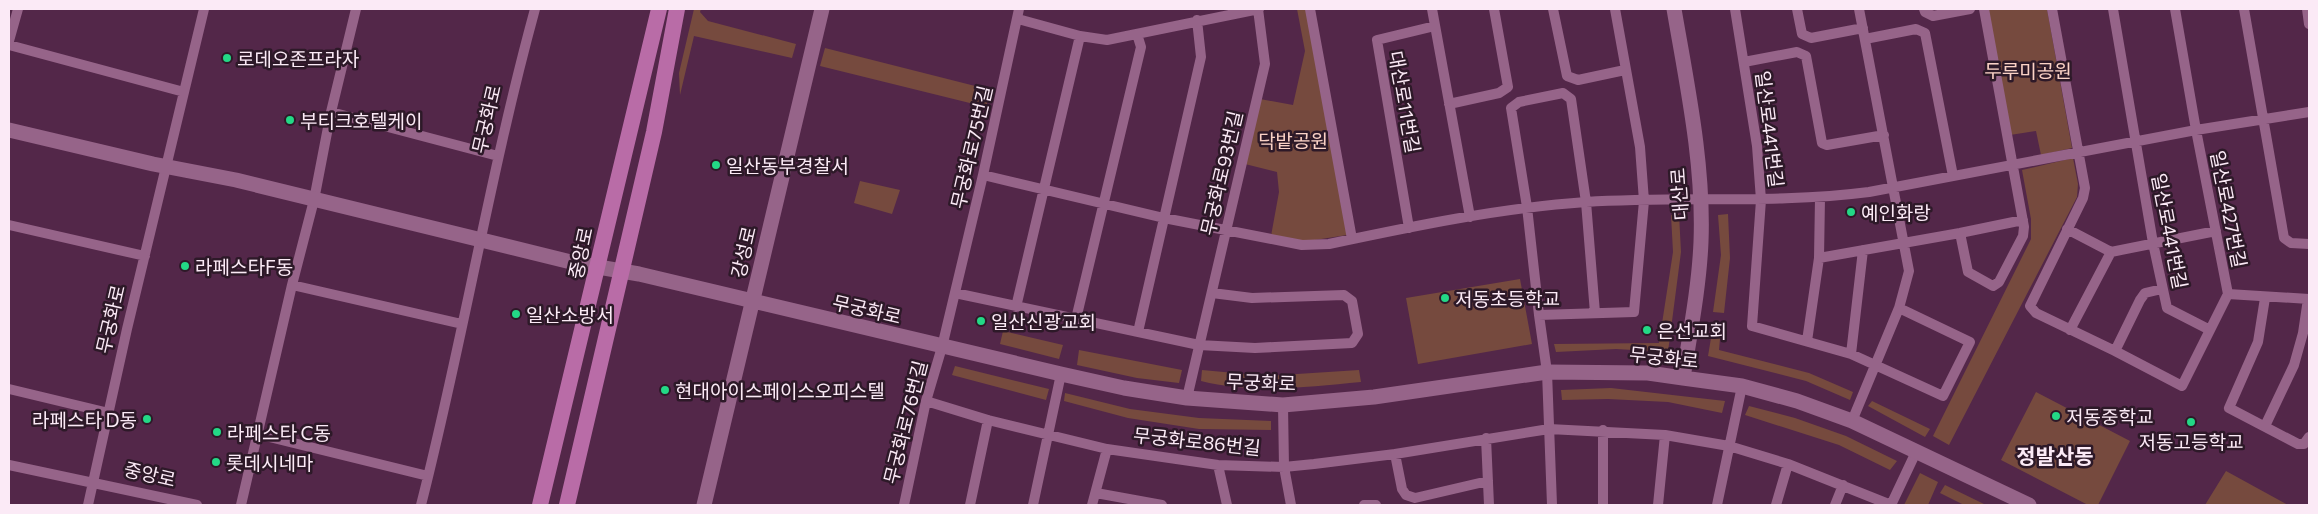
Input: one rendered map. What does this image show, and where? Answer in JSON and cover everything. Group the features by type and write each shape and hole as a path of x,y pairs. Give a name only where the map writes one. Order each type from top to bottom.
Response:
{"main road":[{"name":"중앙로","path":"540,505 659,9"},
{"path":"567,505 654,132 677,9"},
{"name":"강성로","path":"704,505 822,9"},
{"name":"대산로","path":"1674,9 1692,103 1700,200 1701,242 1697,285 1683,378"},
{"name":"무궁화로","path":"9,130 236,180 314,200 942,347 1124,388 1187,398 1283,405 1374,397 1547,372 1648,373 1742,386 1798,401 1852,421 2029,505"}],"street":[{"path":"9,41 18,9"},
{"name":"무궁화로","path":"88,505 204,9"},
{"path":"241,505 292,285 314,200 356,9"},
{"name":"무궁화로","path":"421,505 482,239 498,156 535,9"},
{"path":"1018,14 1080,36 1107,40 1258,9"},
{"name":"무궁화로93번길","path":"1187,398 1265,64 1258,9"},
{"path":"1310,9 1352,240"},
{"path":"1432,9 1470,217"},
{"path":"1449,104 1499,93 1508,87 1494,9"},
{"path":"1553,9 1567,76 1578,80 1625,70"},
{"path":"1539,314 1634,312 1644,201 1640,147 1615,9"},
{"name":"일산로441번길","path":"1735,9 1757,146 1761,200 1752,326 1807,341"},
{"path":"1797,9 1802,34 1811,38 1863,28"},
{"path":"1852,421 1900,308 1909,271 1859,9"},
{"path":"1925,10 1932,16 1970,9"},
{"path":"1960,233 1968,272 1993,286 1999,282 2023,236 2023,220 1984,9"},
{"path":"2052,9 2084,188 2083,198 2066,229 2030,306 2036,313 2115,351 2145,293 2162,289"},
{"name":"일산로441번길","path":"2113,9 2153,243 2167,308 2210,330"},
{"path":"2175,9 2196,130"},
{"path":"2244,9 2284,238 2292,243 2309,244"},
{"path":"2307,9 2309,24"},
{"name":"무궁화로75번길","path":"942,347 983,175 1018,14"},
{"path":"1138,332 1201,57 1197,20"},
{"name":"대산로11번길","path":"1409,228 1377,40 1435,26"},
{"path":"1865,39 1916,29 1924,33 1953,176"},
{"path":"1076,319 1141,47 1137,34"},
{"path":"1016,306 1080,36"},
{"path":"9,45 184,92"},
{"path":"1744,62 1797,52 1806,56 1822,142 1827,144 1884,135"},
{"path":"1552,505 1547,372 1527,207 1512,108 1519,102 1563,93 1571,98 1586,202 1595,313"},
{"path":"332,112 498,156"},
{"name":"일산로441번길","path":"1700,200 1820,198 1894,188 2196,130 2309,112"},
{"name":"일산로427번길","path":"2115,351 2182,386 2228,294 2196,130"},
{"path":"983,175 1164,218 1302,245 1329,244 1527,207 1586,202 1700,200"},
{"path":"1820,198 1819,258 1807,341 1851,354 1943,396 1970,342 1900,308"},
{"path":"1819,258 2023,220"},
{"path":"9,225 145,256"},
{"path":"2066,229 2111,252 2216,232"},
{"path":"1851,354 1863,250"},
{"path":"2070,330 2111,252"},
{"path":"292,285 462,324"},
{"path":"955,293 1200,345 1255,348 1352,343 1358,334 1352,301 1344,295 1252,298 1212,293"},
{"name":"일산로427번길","path":"2228,294 2265,298 2309,299 2303,333 2294,365 2266,426"},
{"path":"2265,298 2258,342 2229,408 2298,444 2306,441"},
{"name":"무궁화로76번길","path":"904,505 926,401 942,347"},
{"path":"1032,505 1061,374"},
{"path":"1717,505 1742,386"},
{"path":"9,389 109,413"},
{"name":"무궁화로86번길","path":"926,401 988,420 1107,449 1218,465 1284,467 1395,454 1549,429 1603,430 1665,436 1730,446 1788,464 1891,505"},
{"path":"1283,405 1284,467 1291,505"},
{"path":"970,505 988,420"},
{"path":"1603,430 1603,505"},
{"path":"257,434 428,476"},
{"path":"1658,505 1665,436"},
{"path":"1486,438 1489,505"},
{"name":"무궁화로86번길","path":"1092,505 1107,449"},
{"path":"1891,505 1916,452"},
{"path":"1395,454 1402,490 1406,495 1415,498 1488,481"},
{"path":"1776,505 1788,464"},
{"name":"중앙로","path":"9,465 197,505"},
{"path":"1218,465 1227,505"},
{"path":"1835,505 1843,485"},
{"path":"1096,493 1162,505"},
{"path":"1364,505 1376,505"}],"green space":[{"path":"694,9 701,9 700,12 708,21 796,44 792,58 694,36 680,95 679,73"},
{"name":"닥밭공원","path":"1297,9 1307,9 1347,235 1302,242 1271,236 1279,192 1277,172 1245,164 1260,99 1293,105 1305,51"},
{"name":"두루미공원","path":"1988,9 2047,9 2072,148 2041,155 2036,131 2010,135"},
{"path":"825,48 991,90 986,107 820,66"},
{"path":"2073,158 2078,184 2077,197 1949,445 1933,436 2031,239 2031,219 2022,170"},
{"path":"860,181 900,190 892,214 854,203"},
{"path":"1679,214 1681,252 1668,352 1616,349 1556,352 1554,344 1659,343 1673,252 1671,215"},
{"path":"1728,214 1730,258 1724,313 1713,312 1721,255 1718,215"},
{"path":"1520,279 1532,344 1418,364 1406,298"},
{"path":"1713,326 1721,327 1719,350 1809,373 1853,392 1850,400 1806,381 1708,356"},
{"path":"1003,331 1063,345 1059,359 1000,344"},
{"path":"1079,350 1182,370 1179,383 1137,378 1077,365"},
{"path":"955,366 1049,389 1046,400 952,375"},
{"path":"1202,370 1267,376 1359,370 1361,382 1280,388 1240,387 1201,381"},
{"path":"1611,388 1725,401 1722,413 1668,402 1608,399 1562,400 1561,390"},
{"path":"2036,392 2130,441 2098,505 2088,505 2001,460"},
{"path":"1065,393 1130,409 1199,418 1271,421 1271,430 1199,429 1128,418 1064,401"},
{"path":"1872,401 1930,429 1925,437 1868,406"},
{"path":"1749,406 1795,418 1846,436 1897,461 1890,470 1839,445 1745,415"},
{"path":"2226,471 2288,505 2205,505"},
{"path":"1920,473 1938,482 1928,505 1904,505"},
{"path":"1945,485 1986,505 1964,505 1940,493"}],"place":[{"name":"로데오존프라자","path":"227,58"},
{"name":"부티크호텔케이","path":"290,120"},
{"name":"일산동부경찰서","path":"716,165"},
{"name":"예인화랑","path":"1851,212"},
{"name":"라페스타F동","path":"185,266"},
{"name":"저동초등학교","path":"1445,298"},
{"name":"일산소방서","path":"516,314"},
{"name":"일산신광교회","path":"981,321"},
{"name":"은선교회","path":"1647,330"},
{"name":"현대아이스페이스오피스텔","path":"665,390"},
{"name":"저동중학교","path":"2056,416"},
{"name":"라페스타 D동","path":"147,419"},
{"name":"저동고등학교","path":"2191,422"},
{"name":"라페스타 C동","path":"217,432"},
{"name":"롯데시네마","path":"216,462"}],"district":[{"name":"정발산동","path":"2055,455"}]}
